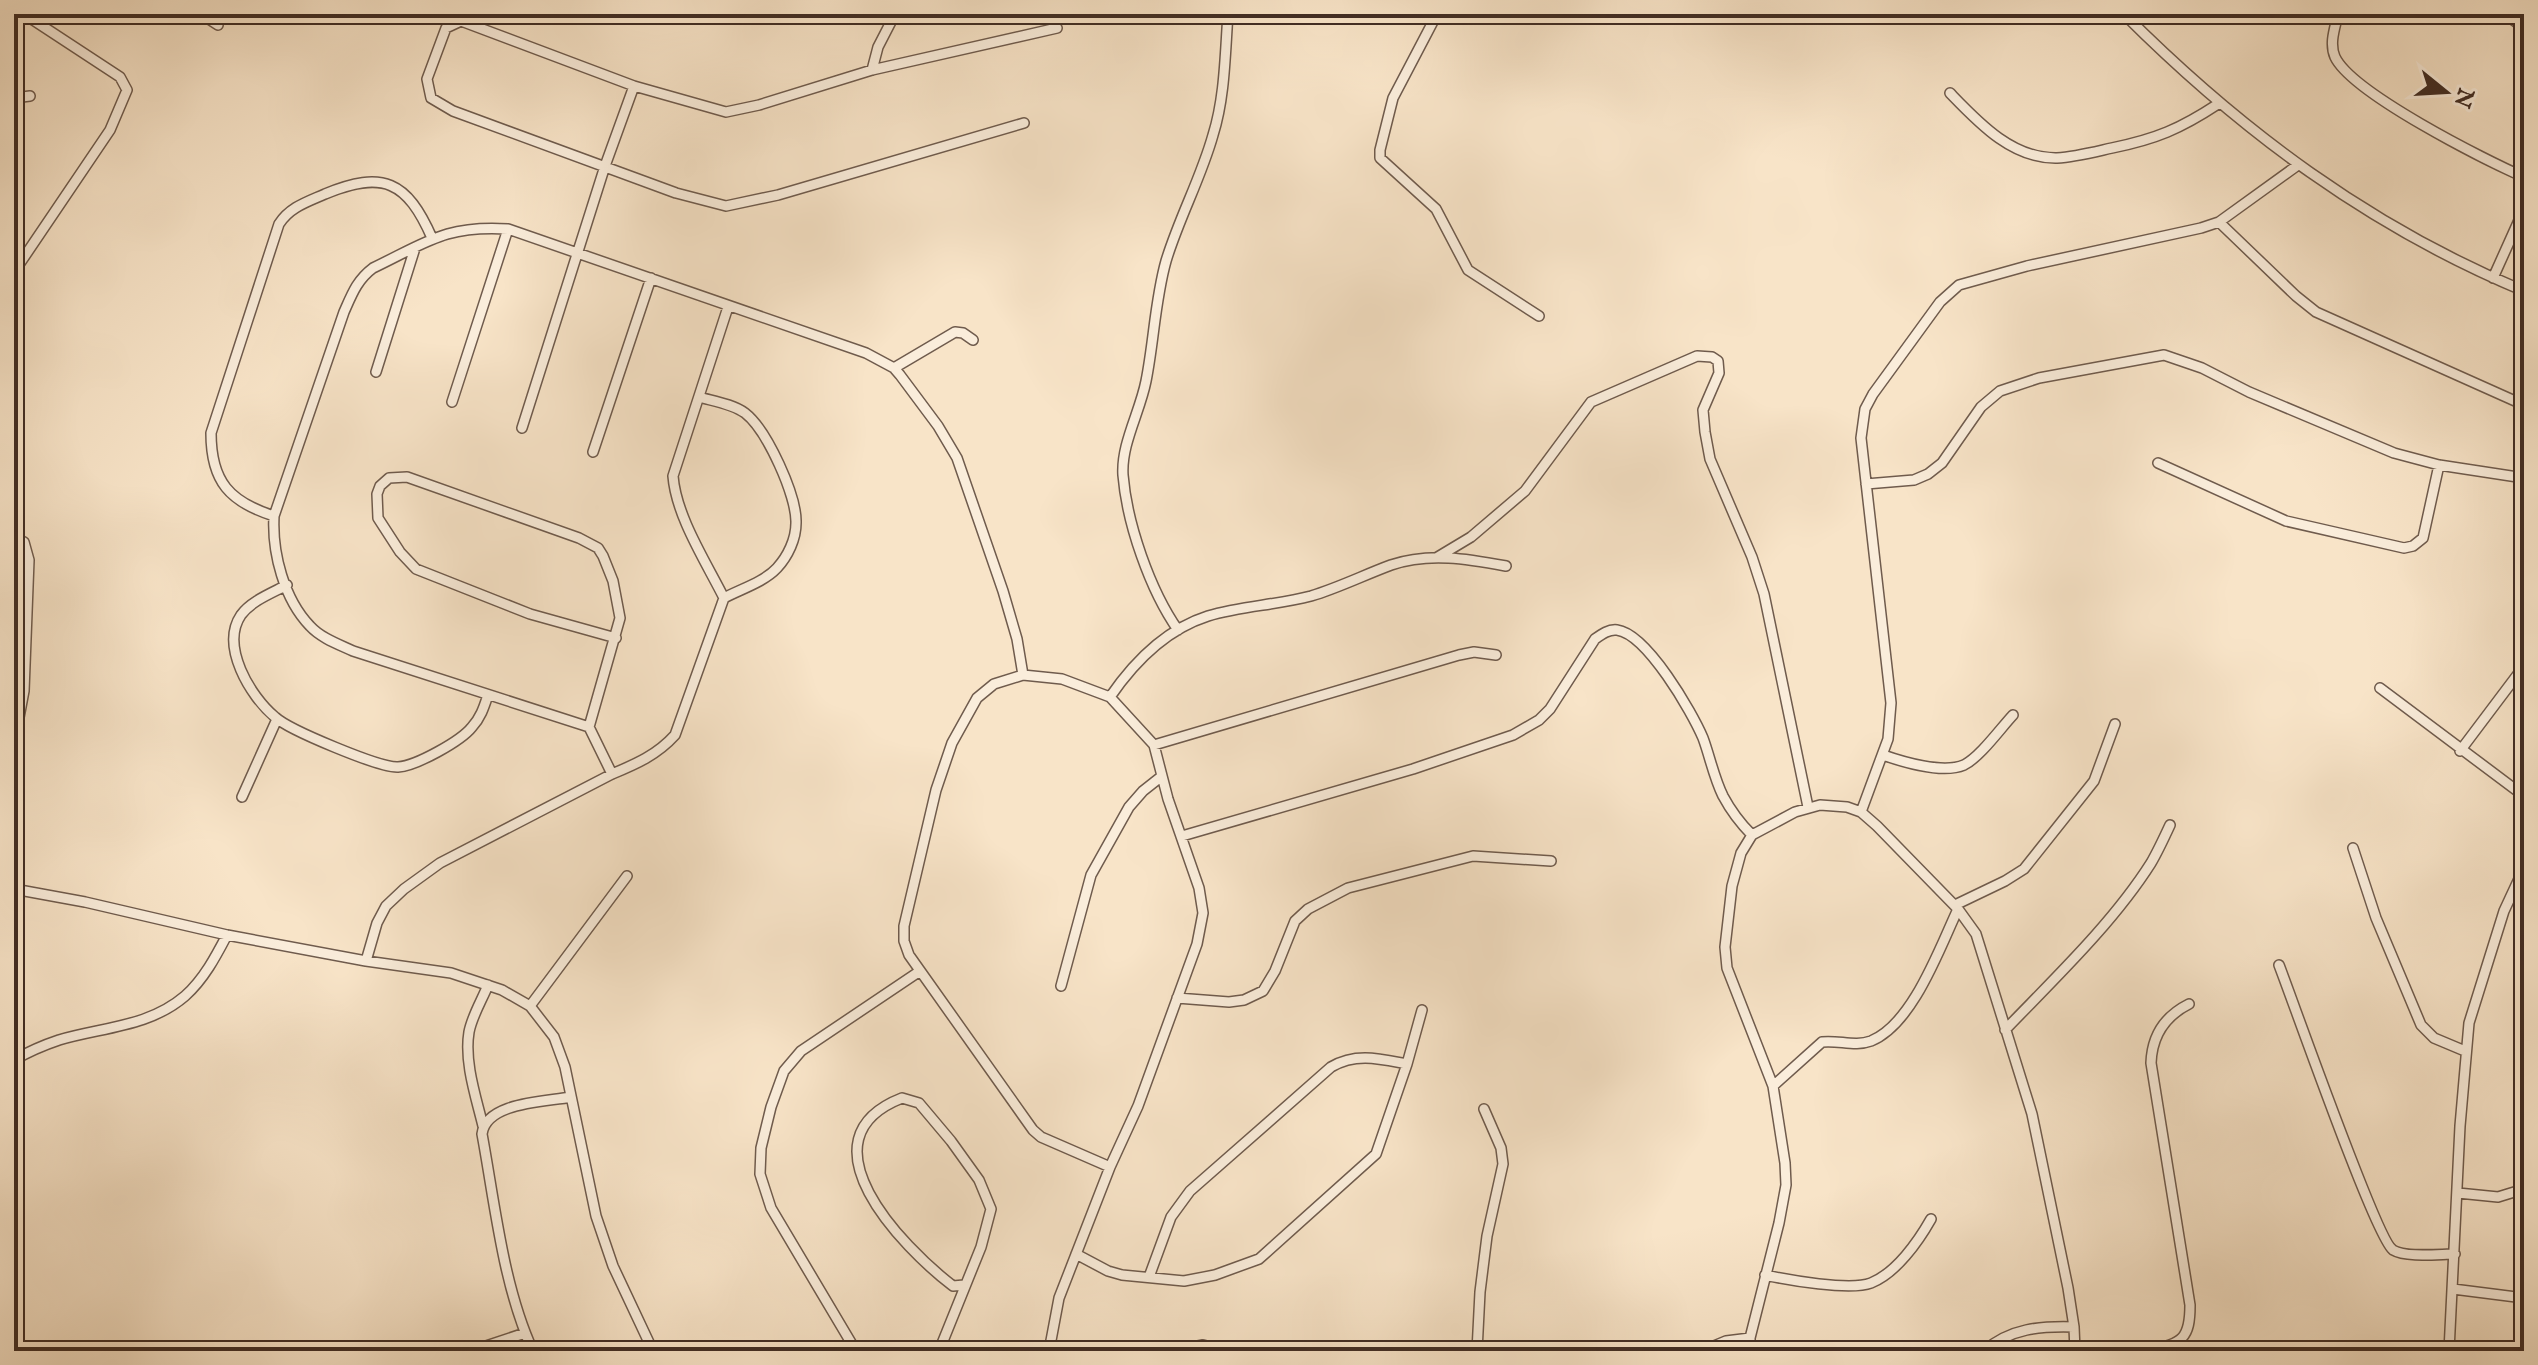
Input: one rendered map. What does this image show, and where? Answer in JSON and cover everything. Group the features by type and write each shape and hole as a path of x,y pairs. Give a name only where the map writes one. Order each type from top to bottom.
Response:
{"street":[{"path":"14,272 110,130 127,90 120,77 24,14"},
{"path":"201,14 218,25"},
{"path":"872,70 881,39 895,14"},
{"path":"1178,630 1166,614 1143,558 1123,473 1127,443 1146,382 1167,257 1215,132 1228,14"},
{"path":"1437,14 1393,98 1380,158 1436,209 1468,270 1539,316"},
{"path":"2124,14 2218,104 2298,165 2414,238 2524,291"},
{"path":"2338,14 2333,50 2337,60 2351,75 2396,108 2453,142 2524,177"},
{"path":"2505,14 2524,28"},
{"path":"1024,123 793,191 726,206 676,193 439,105 431,98 427,79 446,28 461,21 634,86 726,112 872,70 1057,28"},
{"path":"522,428 605,166 634,86"},
{"path":"1950,93 1994,135 2036,154 2055,158 2156,138 2218,104"},
{"path":"14,98 30,96"},
{"path":"1861,812 1891,726 1861,430 1868,402 1950,290 1967,281 2219,222 2298,165"},
{"path":"274,516 239,502 229,491 212,459 211,433 279,224 286,213 302,204 351,183 366,181 400,191 412,200 432,238"},
{"path":"2493,278 2524,209"},
{"path":"2219,222 2316,312 2524,405"},
{"path":"589,727 353,651 328,640 311,627 299,611 274,545 274,516 344,312 356,286 362,276 373,268 432,238 453,231 474,227 508,229 866,353 894,368 917,396 957,458 1003,591 1017,639 1023,675"},
{"path":"452,402 508,229"},
{"path":"376,372 415,248"},
{"path":"593,452 651,278"},
{"path":"724,598 684,517 673,483 674,468 728,307"},
{"path":"894,368 955,332 973,340"},
{"path":"1866,484 1914,480 1928,474 1942,463 1981,407 2000,391 2039,378 2164,355 2202,368 2249,392 2394,453 2439,465 2524,478"},
{"path":"1436,558 1471,537 1525,491 1591,402 1697,356 1712,357 1718,361 1720,367 1703,410 1707,446 1761,582 1808,807"},
{"path":"366,961 377,923 386,906 440,863 663,749 675,735 724,598 769,575 790,548 797,526 795,510 788,487 753,420 740,410 699,397"},
{"path":"2158,463 2286,521 2404,548 2413,546 2423,538 2439,465"},
{"path":"612,774 589,727 616,638 620,618 613,581 603,556 589,543 407,477 389,478 380,486 376,504 378,518 400,552 416,569 530,614 616,638"},
{"path":"14,537 24,542 29,560 24,691 14,744"},
{"path":"1110,697 1134,665 1178,630 1211,615 1308,596 1391,565 1436,558 1466,559 1506,566"},
{"path":"287,585 245,610 235,627 234,643 248,683 277,719 377,763 396,767 407,765 460,738 481,716 488,695"},
{"path":"1182,836 1501,741 1539,720 1550,709 1595,639 1605,632 1616,630 1628,634 1657,661 1683,698 1703,740 1722,795 1752,835"},
{"path":"1154,745 1459,655 1474,652 1496,655"},
{"path":"2460,751 2524,666"},
{"path":"1049,1351 1059,1298 1110,1167 1138,1106 1197,944 1203,913 1199,888 1154,745 1110,697 1062,679 1023,675 994,684 977,698 952,743 936,790 904,926 904,941 909,955 1033,1130 1041,1137 1110,1167"},
{"path":"2380,688 2460,751 2524,796"},
{"path":"1883,755 1928,766 1959,767 1973,759 2013,715"},
{"path":"242,797 277,719"},
{"path":"1773,1086 1822,1042 1870,1042 1900,1020 1956,907 2024,869 2094,781 2115,724"},
{"path":"1061,986 1091,875 1129,807 1162,776"},
{"path":"1750,1351 1750,1338 1786,1185 1773,1086 1736,995 1726,959 1734,873 1752,835 1808,807 1837,805 1861,812 1956,907 1976,934 2032,1114 2074,1327 2075,1351"},
{"path":"2005,1030 2078,953 2126,896 2151,863 2170,825"},
{"path":"2353,848 2376,918 2421,1025 2434,1038 2465,1051"},
{"path":"1177,998 1229,1002 1244,1000 1263,991 1275,971 1295,921 1308,909 1348,888 1473,856 1551,861"},
{"path":"2449,1351 2465,1051 2474,1003 2504,911 2524,868"},
{"path":"530,1006 627,876"},
{"path":"14,889 227,935 451,973 513,995 530,1006 554,1037 565,1067 596,1216 613,1266 653,1351"},
{"path":"14,1060 61,1040 122,1028 164,1010 186,995 203,976 227,935"},
{"path":"2279,965 2386,1243 2399,1253 2455,1254"},
{"path":"856,1351 771,1208 760,1174 761,1148 784,1071 801,1051 920,971"},
{"path":"488,985 473,1019 469,1042 473,1084 508,1267 525,1333 533,1351"},
{"path":"2150,1351 2178,1342 2189,1327 2190,1305 2151,1063 2153,1045 2162,1027 2174,1013 2189,1004"},
{"path":"1076,1254 1122,1275 1184,1281 1249,1265 1279,1244 1371,1162 1380,1147 1422,1010"},
{"path":"1149,1277 1171,1217 1190,1191 1331,1067 1339,1062 1361,1058 1407,1064"},
{"path":"483,1126 498,1110 571,1097"},
{"path":"939,1351 989,1223 991,1209 969,1163 927,1111 912,1100 902,1098 880,1108 863,1125 856,1146 859,1174 875,1205 927,1266 953,1286 964,1285"},
{"path":"1477,1351 1485,1250 1503,1164 1501,1148 1484,1109"},
{"path":"2458,1193 2498,1197 2524,1189"},
{"path":"1765,1275 1851,1286 1872,1282 1884,1276 1900,1260 1931,1219"},
{"path":"2453,1289 2524,1298"},
{"path":"1984,1351 2014,1332 2052,1326 2074,1327"},
{"path":"471,1351 525,1333"},
{"path":"1702,1351 1726,1341 1750,1338"},
{"path":"14,1341 24,1351"},
{"path":"1173,1351 1203,1345 1226,1351"}]}
